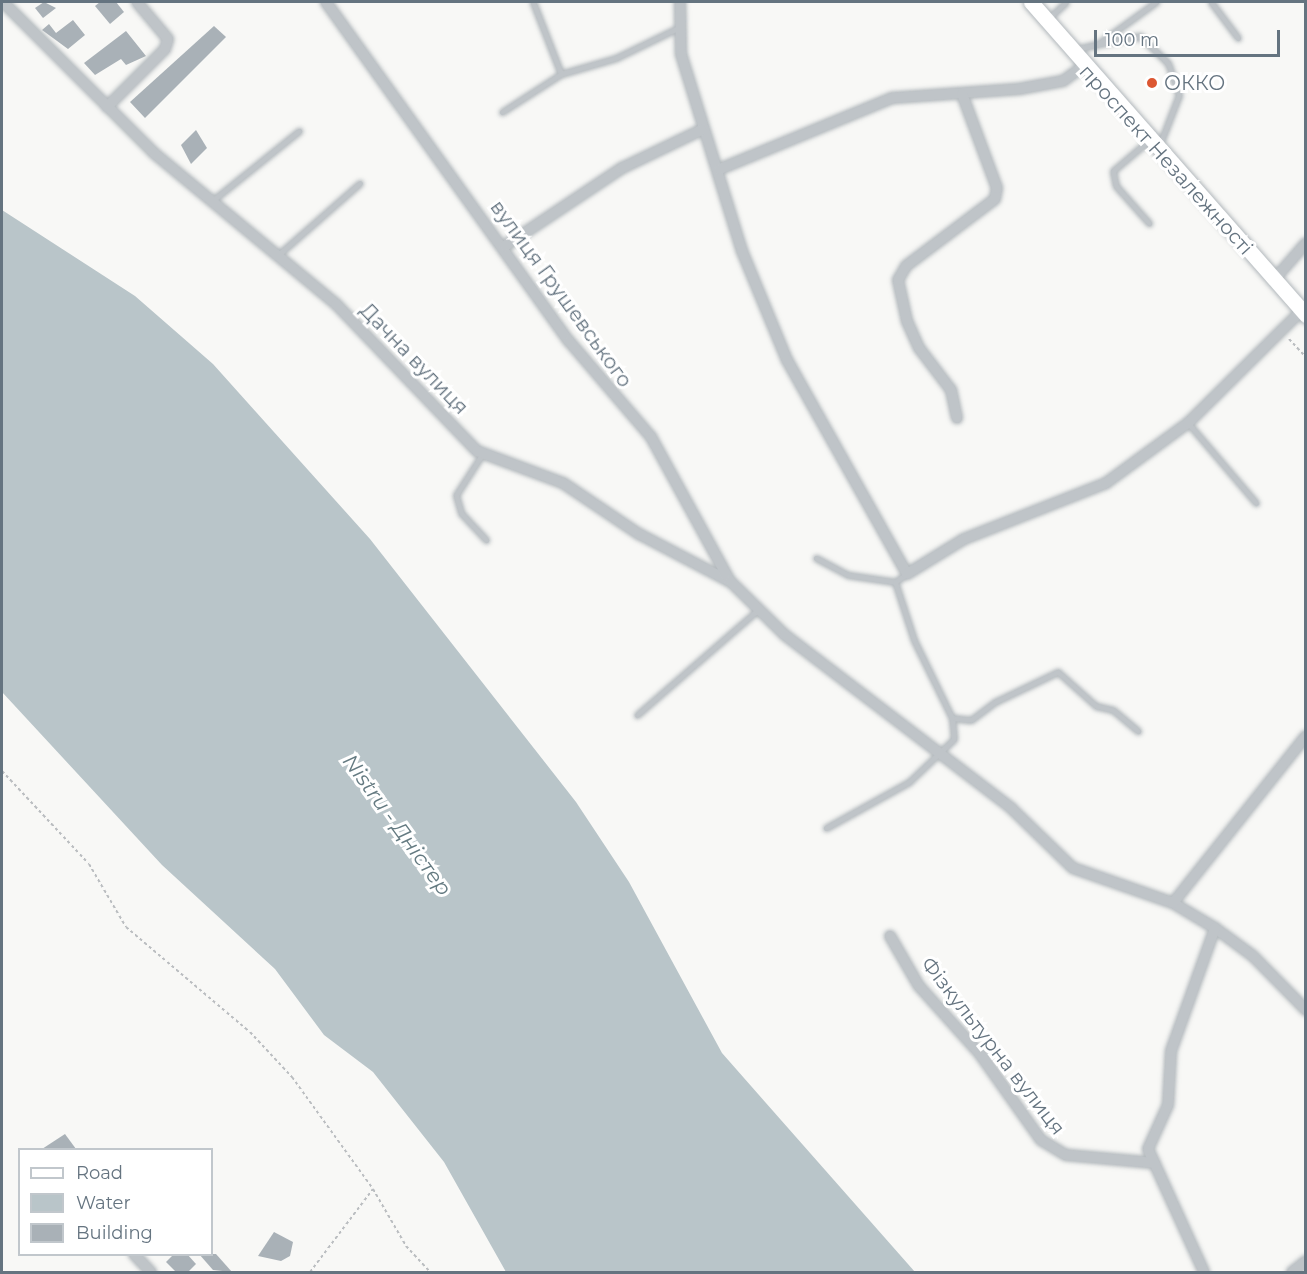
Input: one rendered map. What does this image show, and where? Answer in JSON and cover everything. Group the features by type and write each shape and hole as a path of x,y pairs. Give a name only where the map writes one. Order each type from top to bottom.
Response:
{"main road":[{"name":"проспект Незалежності","path":"1031,2 1068,50 1273,281 1304,312"}],"street":[{"name":"Дачна вулиця","path":"3,2 107,107 212,201 336,304 416,392 483,453 563,483 639,534 730,582"},
{"path":"107,107 165,50 168,39 137,2"},
{"name":"вулиця Грушевського","path":"326,2 505,246 595,375 651,437 730,582 761,608 785,635 941,750 1073,868 1173,903 1215,928 1254,956 1305,1010"},
{"path":"680,2 681,54 701,130 720,169 742,251 787,360 907,574 964,539 1106,483 1188,423 1281,330 1304,312"},
{"path":"720,169 892,98 962,94 1063,81 1084,66"},
{"path":"957,418 951,390 919,348 907,321 898,280 906,266 995,199 997,188 962,94"},
{"path":"505,246 622,168 701,130"},
{"path":"1273,281 1305,243"},
{"path":"1173,903 1305,736"},
{"path":"1204,1272 1148,1149 1168,1105 1171,1051 1215,928"},
{"name":"Фізкультурна вулиця","path":"890,936 919,986 980,1054 1041,1140 1066,1155 1155,1163"},
{"path":"136,1256 151,1272"},
{"path":"1292,1272 1305,1261"}],"lane":[{"path":"533,2 561,74"},
{"path":"1046,21 1066,2"},
{"path":"1098,45 1156,2"},
{"path":"1211,2 1238,39"},
{"path":"502,112 561,74 615,58 680,27"},
{"path":"1068,50 1140,36 1168,63 1179,95 1153,146 1113,171 1116,186 1149,223"},
{"path":"212,201 299,131"},
{"path":"278,255 360,183"},
{"path":"1188,423 1256,503"},
{"path":"483,453 456,495 461,513 486,540"},
{"path":"816,558 848,576 895,582 907,574"},
{"path":"826,828 909,782 954,739 952,718 914,640 895,582"},
{"path":"637,715 761,608"},
{"path":"952,718 971,720 995,702 1058,672 1096,706 1113,710 1138,731"}],"path":[{"path":"1281,330 1305,357"},
{"path":"2,771 89,864 126,927 276,1059 373,1189 406,1246 430,1272"},
{"path":"310,1272 373,1189"}],"water":[{"name":"Nistru - Дністер","path":"2,210 135,296 213,364 370,539 576,802 629,882 722,1053 915,1272 506,1272 444,1162 373,1072 324,1035 275,969 162,865 2,692"}],"building":[{"path":"44,2 56,8 43,18 35,8"},
{"path":"100,2 116,2 124,12 110,24 95,6"},
{"path":"73,20 85,35 68,49 42,30 49,24 56,33"},
{"path":"214,26 226,37 145,118 130,102"},
{"path":"126,31 146,56 126,65 121,59 95,75 84,63"},
{"path":"196,130 207,148 191,164 181,145"},
{"path":"65,1134 75,1148 44,1148"},
{"path":"274,1232 293,1242 290,1256 281,1261 258,1256"},
{"path":"216,1254 232,1272 213,1270 201,1256"},
{"path":"172,1256 189,1256 196,1264 188,1272 176,1272 166,1262"}],"place":[{"name":"ОККО","path":"1152,83"}]}
